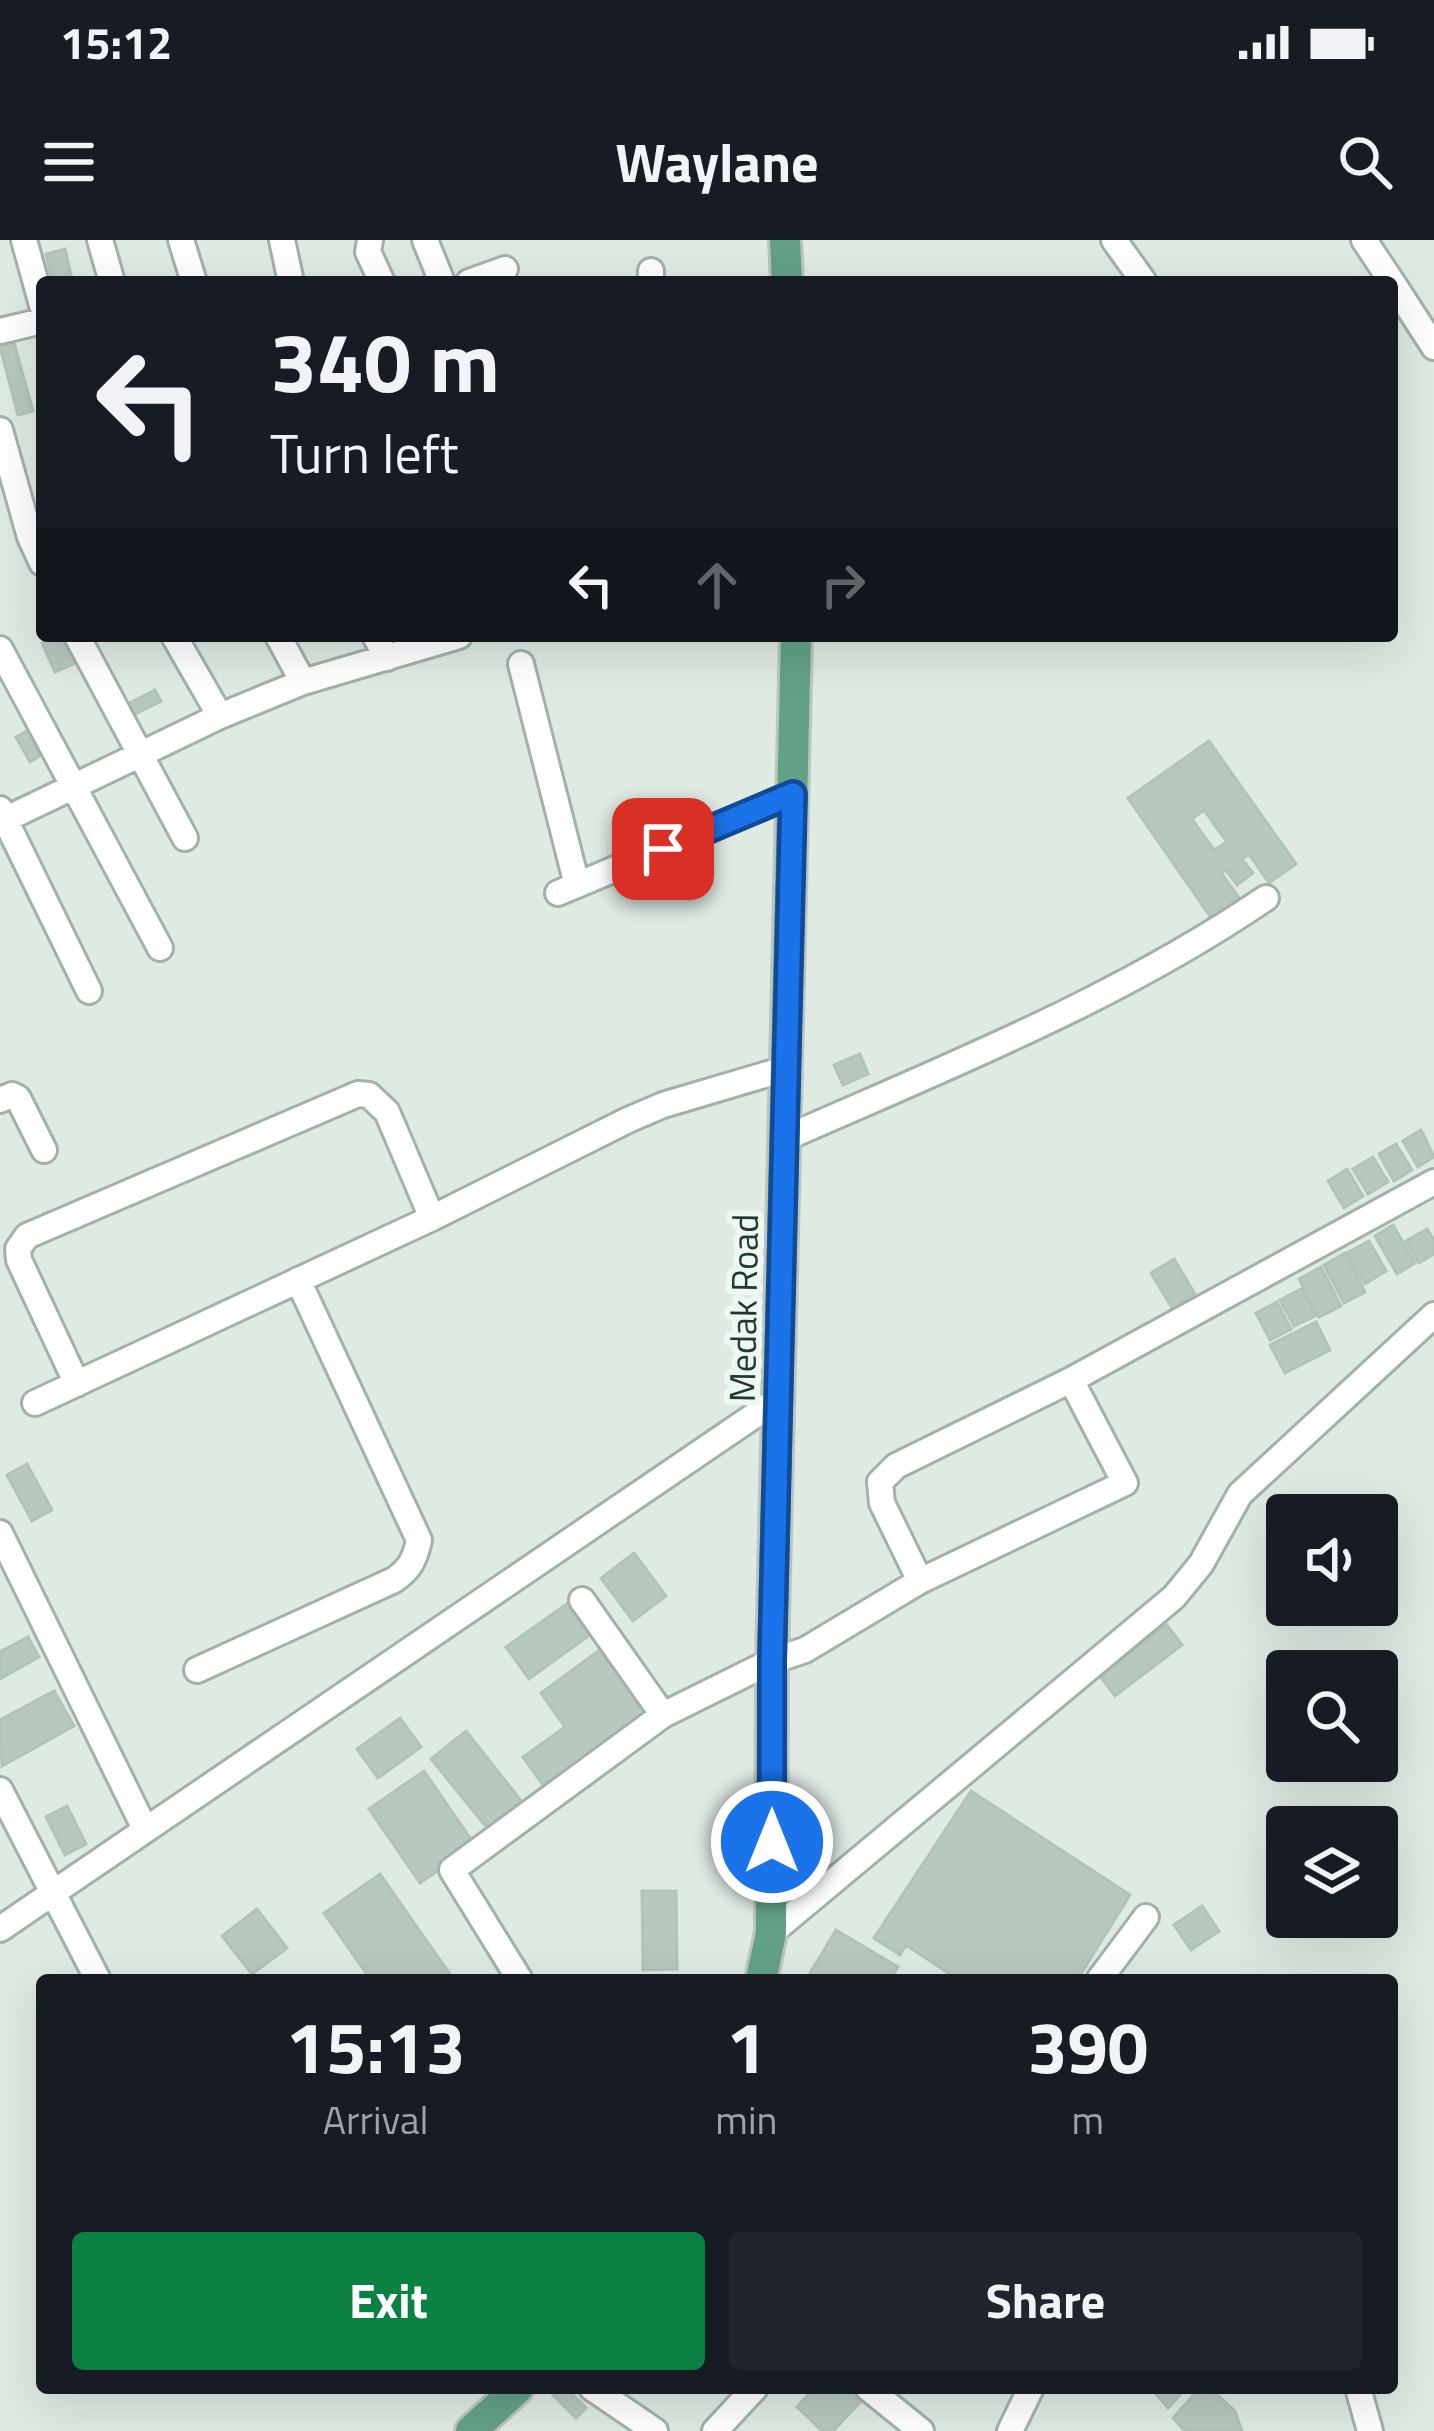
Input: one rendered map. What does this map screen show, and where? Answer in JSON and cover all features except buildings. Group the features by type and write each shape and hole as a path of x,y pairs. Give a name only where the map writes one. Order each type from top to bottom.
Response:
{"main road":[{"path":"785,240 788,276"},
{"name":"Medak Road","path":"762,1974 771,1933 772,1661 796,642"},
{"path":"471,2431 511,2394"}],"street":[{"path":"24,240 36,283"},
{"path":"100,240 110,276"},
{"path":"181,240 186,276"},
{"path":"282,240 290,276"},
{"path":"370,240 368,252 379,276"},
{"path":"425,240 440,276"},
{"path":"1114,240 1140,276"},
{"path":"1364,240 1388,276"},
{"path":"486,276 505,269"},
{"path":"1398,291 1434,347"},
{"path":"0,332 36,323"},
{"path":"0,430 36,550"},
{"path":"80,642 185,838"},
{"path":"177,642 220,716"},
{"path":"281,642 303,682"},
{"path":"88,991 2,817 381,647 416,642"},
{"path":"0,649 160,948"},
{"path":"521,664 567,889 793,794"},
{"path":"786,1138 1144,974 1266,898"},
{"path":"35,1403 663,1105 788,1068"},
{"path":"76,1384 19,1260 18,1250 27,1236 358,1094 369,1095 387,1112 433,1218"},
{"path":"1,1096 18,1098 44,1150"},
{"path":"920,1581 882,1503 880,1482 896,1466 1071,1380 1434,1182"},
{"path":"197,1670 394,1580 416,1556 419,1540 298,1280"},
{"path":"771,1933 1174,1597 1201,1564 1240,1494 1434,1315"},
{"path":"516,1974 452,1870 663,1714 805,1650 920,1581 1125,1483 1071,1380"},
{"path":"0,1929 780,1398"},
{"path":"0,1533 145,1829"},
{"path":"582,1600 663,1714"},
{"path":"0,1790 95,1974"},
{"path":"1104,1974 1147,1917"},
{"path":"601,2394 655,2431"},
{"path":"715,2431 749,2394"},
{"path":"875,2394 921,2431"},
{"path":"1010,2431 1028,2394"},
{"path":"1360,2394 1370,2431"}],"route":[{"path":"663,849 793,794 772,1661 772,1842"}]}
